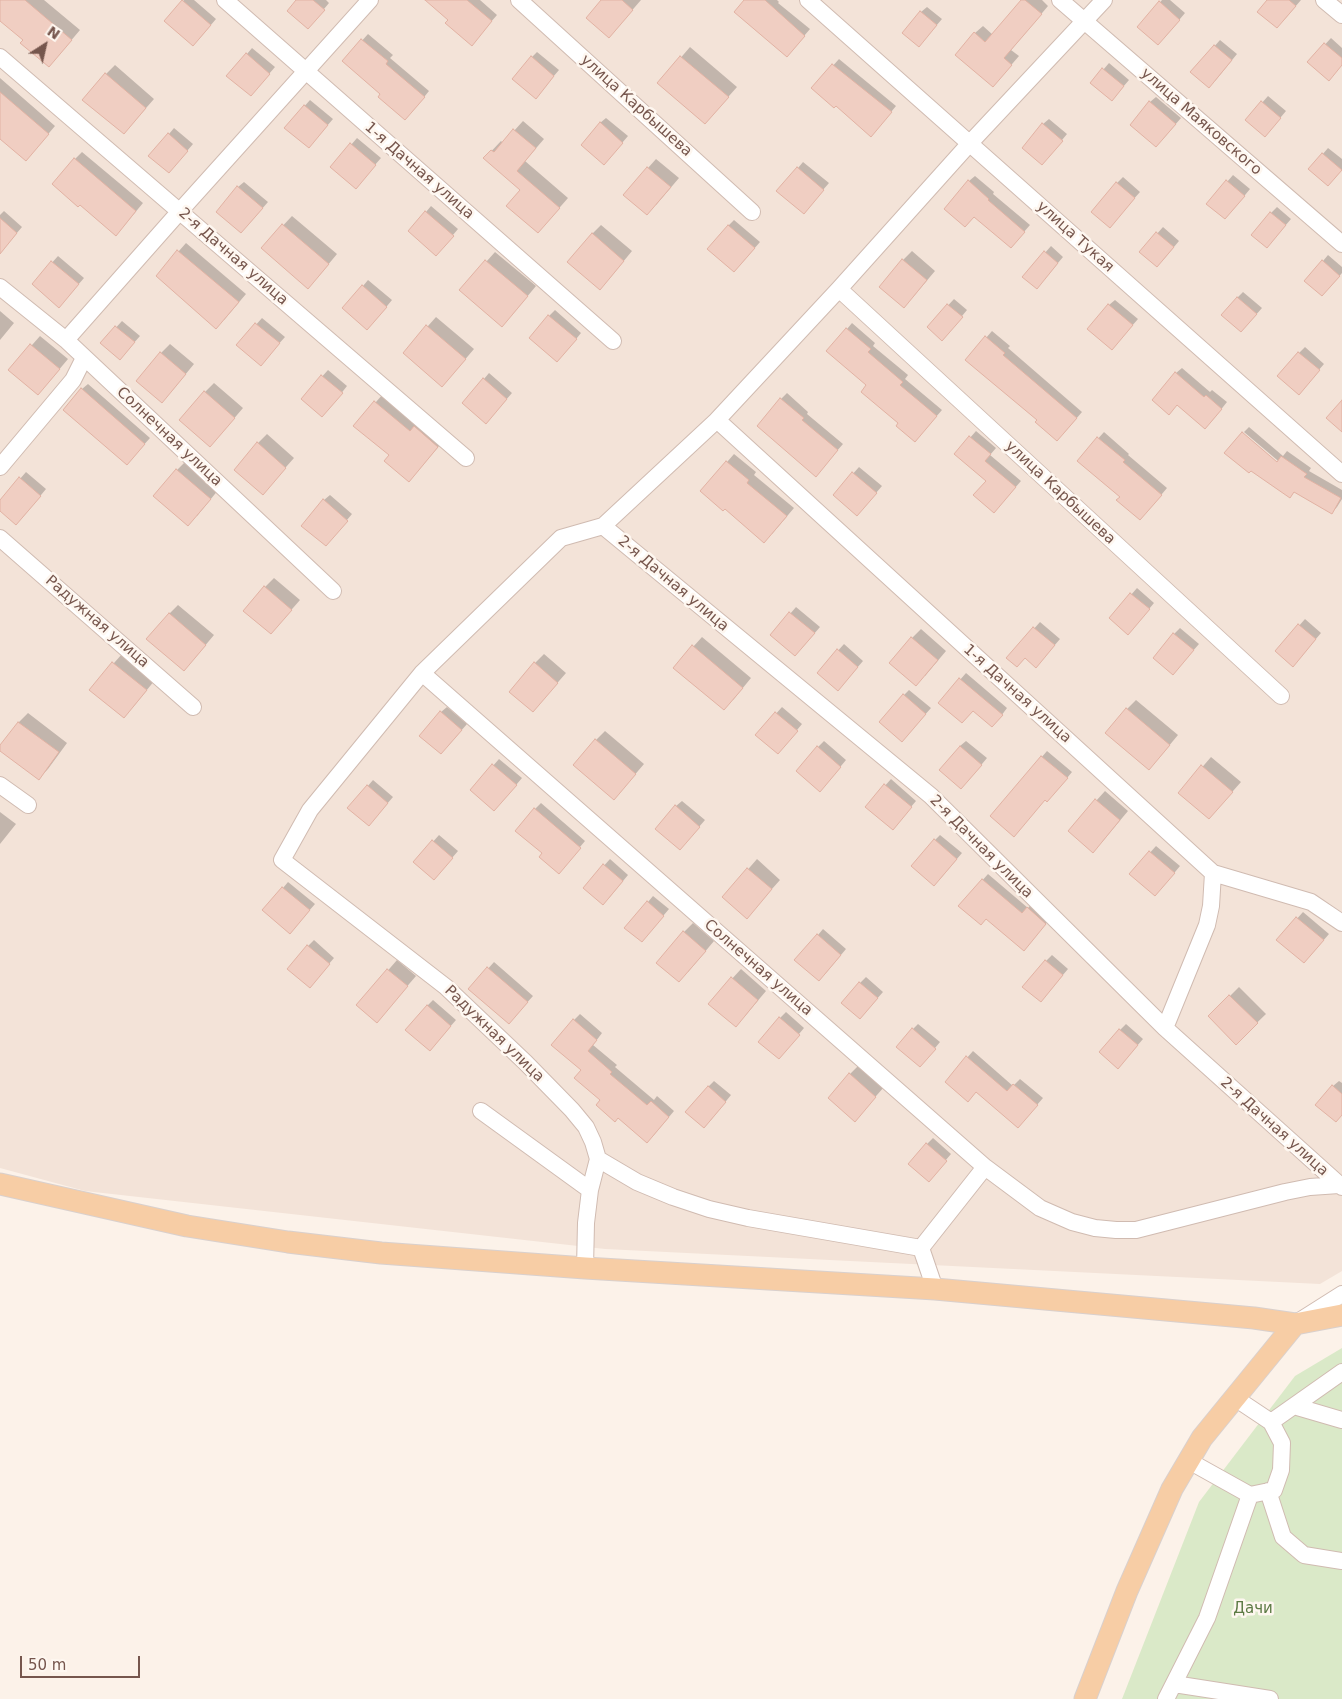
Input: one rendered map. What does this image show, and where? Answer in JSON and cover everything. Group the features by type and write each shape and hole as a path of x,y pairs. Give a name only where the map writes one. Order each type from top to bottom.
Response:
{"main road":[{"path":"0,1184 187,1226 288,1242 381,1253 585,1268 935,1289 1254,1318 1295,1324 1342,1315"},
{"path":"1085,1699 1127,1591 1172,1489 1202,1438 1295,1324"}],"street":[{"name":"1-я Дачная улица","path":"225,0 613,342"},
{"path":"66,340 370,0"},
{"name":"улица Карбышева","path":"519,0 752,212"},
{"name":"улица Тукая","path":"808,0 1342,474"},
{"name":"улица Маяковского","path":"1060,0 1342,244"},
{"path":"422,673 561,538 603,526 717,420 839,289 970,143 1104,0"},
{"path":"1324,0 1342,15"},
{"name":"2-я Дачная улица","path":"0,57 466,458"},
{"name":"Солнечная улица","path":"0,287 66,340 333,591"},
{"name":"улица Карбышева","path":"839,289 1281,696"},
{"path":"0,466 73,380 82,366 84,358"},
{"name":"1-я Дачная улица","path":"717,420 1213,873 1311,902 1342,923"},
{"name":"2-я Дачная улица","path":"603,526 931,796 1165,1028 1340,1186"},
{"name":"Радужная улица","path":"0,538 193,707"},
{"name":"Солнечная улица","path":"422,673 985,1167 1040,1208 1072,1222 1096,1228 1136,1230 1285,1192 1310,1187 1340,1186"},
{"name":"Радужная улица","path":"422,673 310,810 282,860 446,988 468,1008 572,1110 586,1127 598,1159"},
{"path":"0,785 28,804"},
{"path":"1165,1028 1207,925 1212,899 1213,873"},
{"path":"481,1111 590,1190"},
{"path":"585,1268 586,1223 590,1190 598,1159 638,1182 673,1197 709,1209 748,1218 921,1248"},
{"path":"921,1248 985,1167"},
{"path":"921,1248 935,1289"},
{"path":"1295,1324 1342,1294"},
{"path":"1271,1422 1342,1372"},
{"path":"1189,1461 1250,1495 1274,1490 1281,1470 1282,1443 1271,1422 1235,1398"},
{"path":"1294,1406 1342,1420"},
{"path":"1268,1491 1283,1537 1304,1555 1342,1561"},
{"path":"1166,1699 1207,1618 1250,1495"},
{"path":"1174,1684 1270,1699"}],"shaded area":[{"path":"0,0 1342,0 1342,1271 1320,1284 605,1249 85,1191 0,1168"}],"green space":[{"name":"Дачи","path":"1342,1348 1342,1699 1122,1699 1199,1502 1295,1376"}],"building":[{"path":"0,0 25,0 72,40 49,67 20,43 23,40 0,21"},
{"path":"182,0 211,25 193,46 164,21"},
{"path":"296,0 313,0 325,10 308,29 287,11"},
{"path":"425,0 467,0 492,21 472,46 445,23 448,20"},
{"path":"601,0 622,0 633,10 609,38 586,18"},
{"path":"744,0 765,0 805,36 787,57 734,12"},
{"path":"1021,0 1025,0 1042,14 1004,58 1012,65 993,87 955,55 974,32 985,42"},
{"path":"1267,0 1289,0 1296,6 1277,28 1257,12"},
{"path":"1159,1 1180,20 1158,45 1137,27"},
{"path":"920,11 937,25 919,47 902,33"},
{"path":"361,39 388,61 386,64 425,97 405,120 378,97 380,94 342,61"},
{"path":"1324,43 1342,58 1342,65 1329,81 1307,62"},
{"path":"1214,45 1232,60 1209,88 1190,72"},
{"path":"246,53 270,74 251,96 226,76"},
{"path":"531,56 554,76 536,99 512,79"},
{"path":"680,56 729,97 705,124 657,83"},
{"path":"832,64 892,112 871,137 836,106 834,108 811,88"},
{"path":"1102,68 1124,86 1112,101 1090,83"},
{"path":"105,73 146,108 124,134 82,100"},
{"path":"0,92 49,134 26,161 0,139"},
{"path":"1149,101 1176,124 1156,147 1130,125"},
{"path":"1261,101 1281,118 1265,137 1245,120"},
{"path":"304,105 328,125 309,148 284,128"},
{"path":"600,122 623,143 604,165 581,145"},
{"path":"1042,123 1063,141 1042,165 1022,148"},
{"path":"513,129 536,148 517,171 560,208 538,233 506,206 520,190 483,158 491,150 494,152"},
{"path":"168,133 188,151 169,173 148,156"},
{"path":"350,143 376,165 356,189 330,167"},
{"path":"1322,153 1342,170 1328,186 1308,169"},
{"path":"74,158 136,211 116,236 52,184"},
{"path":"647,167 671,187 647,215 623,195"},
{"path":"797,167 824,190 804,214 776,191"},
{"path":"968,180 1025,232 1011,248 974,217 965,227 944,209"},
{"path":"1226,180 1245,196 1225,219 1206,204"},
{"path":"1116,182 1135,198 1110,228 1091,212"},
{"path":"237,186 263,208 241,233 216,212"},
{"path":"425,211 454,236 436,256 408,231"},
{"path":"1270,212 1286,225 1267,248 1251,235"},
{"path":"0,218 17,233 0,254"},
{"path":"282,224 329,264 308,289 261,248"},
{"path":"728,225 755,248 734,272 707,249"},
{"path":"1156,232 1174,247 1157,267 1139,252"},
{"path":"592,233 624,261 600,290 567,262"},
{"path":"177,250 239,302 216,329 156,276"},
{"path":"1044,251 1058,263 1037,289 1022,277"},
{"path":"902,259 927,280 904,308 879,287"},
{"path":"485,260 528,296 502,327 459,290"},
{"path":"1322,260 1340,276 1322,296 1304,281"},
{"path":"51,261 79,284 59,308 32,284"},
{"path":"362,285 387,307 367,330 342,308"},
{"path":"1237,297 1257,314 1241,332 1221,315"},
{"path":"947,304 963,317 942,341 927,327"},
{"path":"1108,304 1133,325 1112,350 1087,329"},
{"path":"548,315 577,339 557,362 529,338"},
{"path":"255,323 280,343 261,366 236,345"},
{"path":"426,325 466,359 442,387 403,353"},
{"path":"115,326 135,342 120,360 100,343"},
{"path":"846,328 871,349 868,352 903,382 900,385 937,416 915,442 896,426 898,423 861,392 866,385 826,351"},
{"path":"985,336 1005,353 1003,355 1077,418 1057,441 1035,422 1037,420 965,360"},
{"path":"30,344 60,369 38,395 8,370"},
{"path":"160,352 186,374 162,403 136,381"},
{"path":"1298,352 1320,370 1299,395 1277,376"},
{"path":"1175,372 1204,397 1206,395 1222,409 1205,429 1177,405 1169,415 1152,400"},
{"path":"321,375 343,393 322,417 301,399"},
{"path":"483,378 507,399 486,424 462,403"},
{"path":"81,388 145,444 127,465 63,410"},
{"path":"204,391 235,418 210,447 179,420"},
{"path":"780,398 804,418 802,420 838,450 816,477 757,426"},
{"path":"1342,400 1342,432 1326,418"},
{"path":"374,401 410,431 414,426 438,447 409,482 384,461 389,455 353,426"},
{"path":"1242,432 1277,462 1281,456 1307,474 1304,477 1341,498 1332,514 1294,492 1290,498 1251,471 1249,473 1224,453"},
{"path":"969,436 991,454 985,461 1016,487 994,513 973,495 986,481 954,454"},
{"path":"1097,437 1162,495 1140,520 1116,500 1120,497 1077,461"},
{"path":"257,442 286,468 263,495 234,470"},
{"path":"726,461 749,480 747,483 787,516 764,543 725,509 723,511 700,491"},
{"path":"176,469 211,499 188,526 153,496"},
{"path":"852,472 877,493 857,516 833,495"},
{"path":"19,477 41,496 16,525 0,511 0,500"},
{"path":"323,499 348,521 326,546 301,526"},
{"path":"264,586 292,610 271,634 243,611"},
{"path":"1130,593 1150,609 1128,635 1109,618"},
{"path":"789,612 815,633 795,656 770,635"},
{"path":"169,613 206,645 184,671 146,639"},
{"path":"1298,624 1316,639 1293,667 1275,651"},
{"path":"1033,627 1055,645 1036,668 1025,658 1017,667 1006,658"},
{"path":"1173,633 1194,650 1173,675 1153,658"},
{"path":"911,637 938,660 916,686 889,663"},
{"path":"692,645 743,688 724,710 673,668"},
{"path":"837,649 858,667 838,691 817,673"},
{"path":"112,662 147,690 124,718 89,690"},
{"path":"534,662 558,683 533,712 509,692"},
{"path":"959,678 1003,715 992,727 973,711 962,723 938,703"},
{"path":"903,694 926,714 902,742 879,722"},
{"path":"1126,708 1170,745 1149,770 1105,733"},
{"path":"440,711 462,730 441,754 419,736"},
{"path":"775,712 798,731 778,754 755,735"},
{"path":"18,722 59,752 39,780 0,751 0,745"},
{"path":"595,739 636,774 614,800 573,765"},
{"path":"817,746 841,767 820,792 796,771"},
{"path":"960,746 982,765 961,789 939,770"},
{"path":"1041,756 1068,778 1047,802 1045,800 1014,837 990,816"},
{"path":"492,764 517,785 494,811 470,790"},
{"path":"1201,765 1233,792 1209,819 1178,793"},
{"path":"884,784 912,807 893,830 865,807"},
{"path":"367,785 388,803 369,826 347,808"},
{"path":"1095,799 1120,820 1093,853 1068,831"},
{"path":"675,805 700,827 680,850 655,829"},
{"path":"534,808 581,848 559,874 539,857 542,853 515,831"},
{"path":"934,839 957,859 934,886 911,866"},
{"path":"432,840 453,858 434,880 413,862"},
{"path":"1149,851 1175,873 1155,896 1129,874"},
{"path":"603,864 623,881 603,905 583,888"},
{"path":"747,868 772,889 747,919 722,897"},
{"path":"982,879 1022,913 1027,907 1046,924 1024,951 986,919 981,925 958,906"},
{"path":"282,887 310,910 290,934 262,910"},
{"path":"647,901 664,916 642,942 624,928"},
{"path":"1296,917 1324,940 1304,963 1276,940"},
{"path":"683,931 706,951 679,982 656,963"},
{"path":"817,934 841,955 819,981 794,960"},
{"path":"307,945 330,964 310,988 287,969"},
{"path":"1045,960 1063,975 1041,1002 1022,987"},
{"path":"487,967 528,1002 509,1024 468,989"},
{"path":"387,969 408,986 377,1023 356,1005"},
{"path":"731,977 758,1000 736,1027 708,1004"},
{"path":"859,982 878,998 860,1019 841,1003"},
{"path":"1229,995 1258,1023 1236,1045 1208,1016"},
{"path":"427,1005 451,1026 430,1051 405,1030"},
{"path":"779,1017 800,1035 779,1059 758,1042"},
{"path":"573,1019 597,1040 588,1051 612,1072 610,1074 647,1105 651,1101 669,1117 647,1143 618,1118 615,1122 596,1105 600,1100 574,1078 581,1070 551,1045"},
{"path":"912,1028 936,1049 920,1067 896,1047"},
{"path":"1119,1029 1138,1045 1118,1069 1099,1052"},
{"path":"966,1056 1007,1091 1013,1084 1038,1105 1018,1128 976,1092 968,1102 945,1082"},
{"path":"849,1073 876,1097 855,1122 828,1098"},
{"path":"1332,1085 1342,1094 1342,1115 1336,1122 1315,1105"},
{"path":"708,1086 726,1102 704,1128 685,1112"},
{"path":"926,1143 947,1161 929,1182 908,1164"}]}
